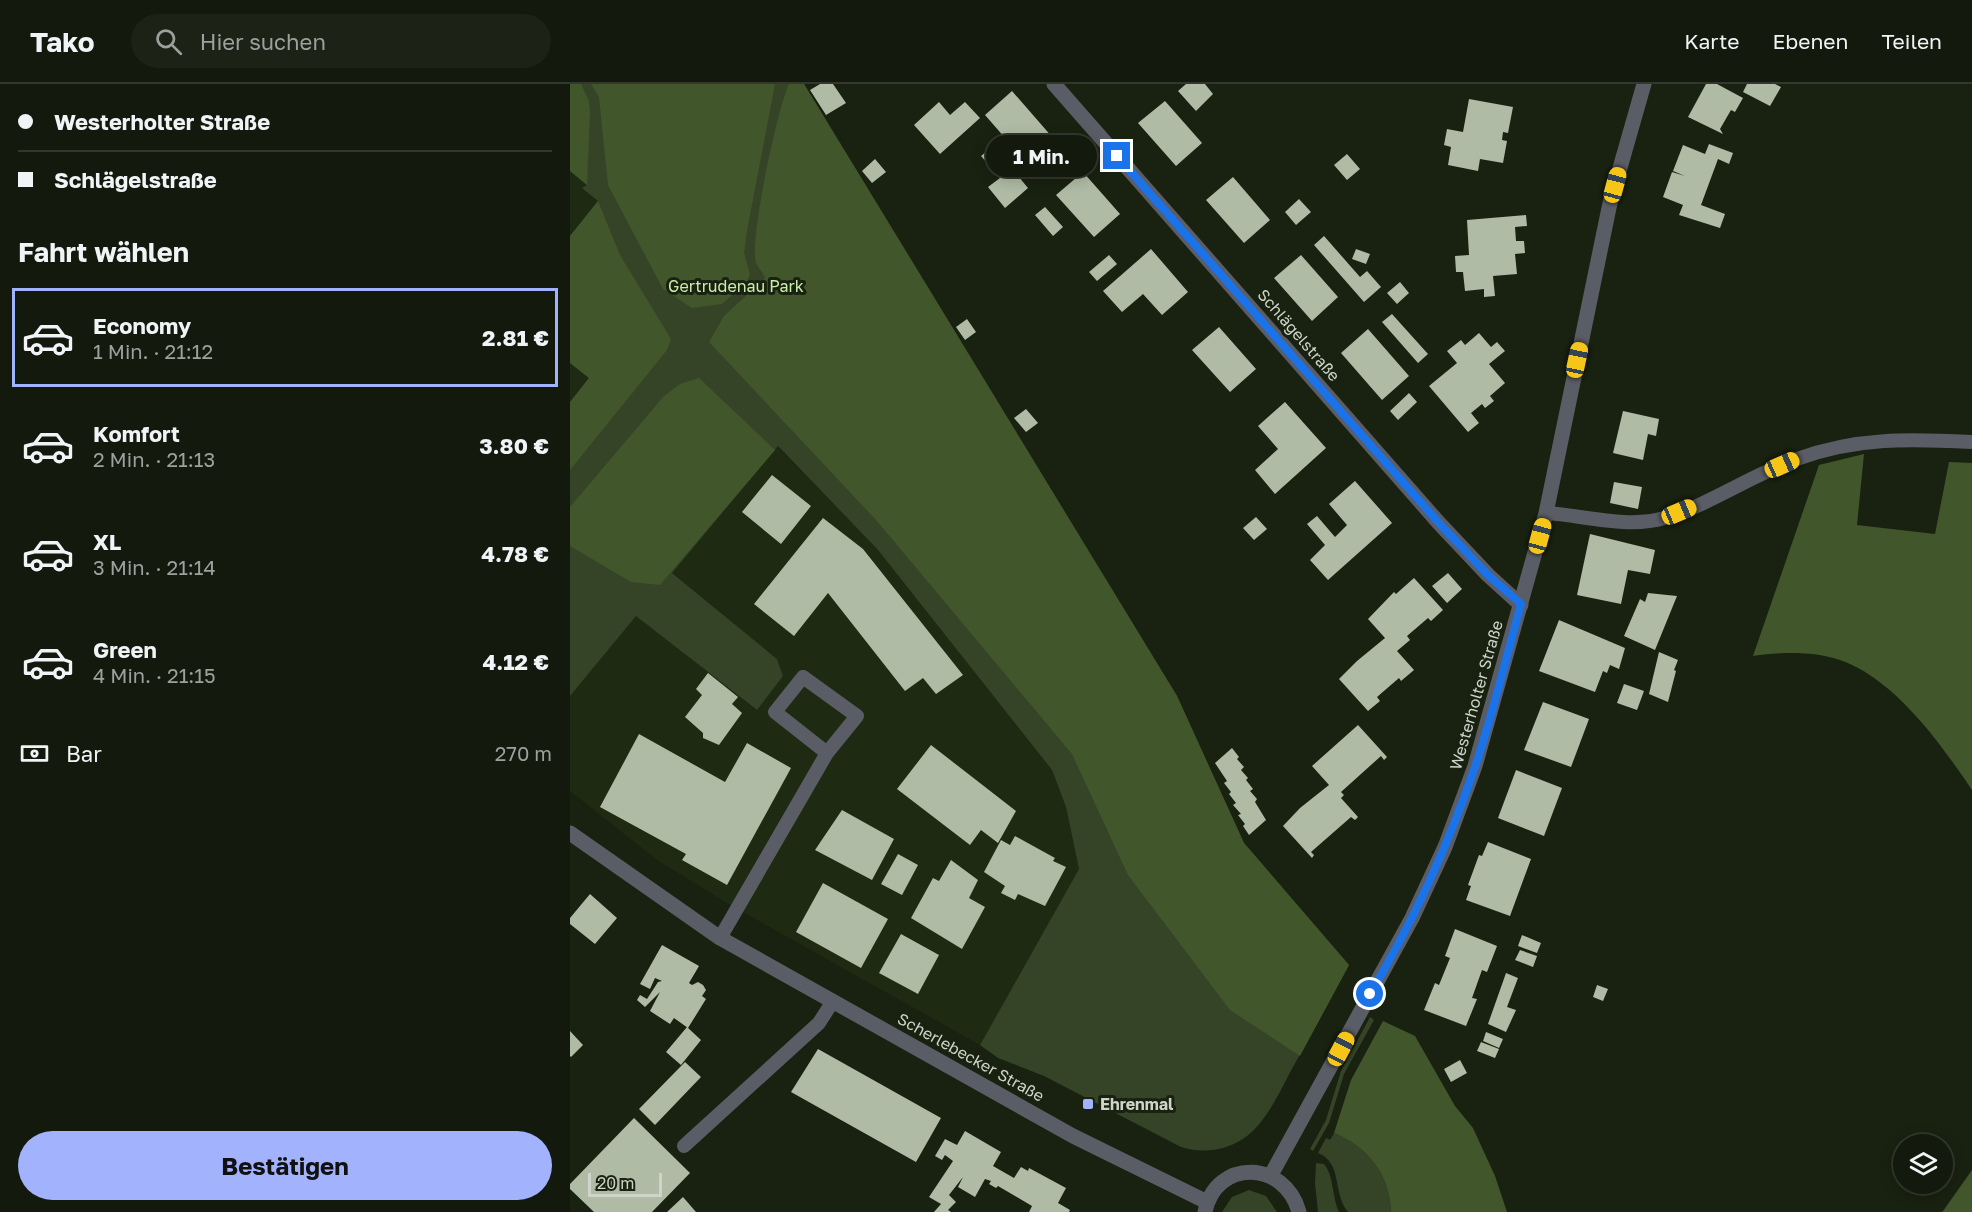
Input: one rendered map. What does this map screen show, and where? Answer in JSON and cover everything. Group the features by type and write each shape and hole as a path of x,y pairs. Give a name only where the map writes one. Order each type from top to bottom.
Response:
{"street":[{"name":"Schlägelstraße","path":"1054,84 1438,522 1488,575 1521,604"},
{"name":"Westerholter Straße","path":"1271,1175 1407,928 1445,847 1475,766 1546,513 1610,203 1644,84"},
{"name":"Scherlebecker Straße","path":"570,833 720,938 1206,1207"},
{"path":"1206,1207 1215,1189 1226,1179 1240,1174 1271,1175 1285,1185 1295,1199 1299,1212"}],"lane":[{"path":"1546,513 1615,521 1662,519 1797,459 1832,449 1883,439 1972,442"},
{"path":"720,938 827,753 857,716 803,677 775,712 827,753"},
{"path":"684,1146 819,1023 833,1001"}],"shaded area":[{"path":"570,171 587,185 586,187 598,201 570,236"},
{"path":"570,363 589,378 570,402"},
{"path":"777,446 878,550 1052,770 1066,807 1079,869 980,1045 725,902 657,860 570,791 570,696 636,615 756,710 783,676 777,659 672,573"}],"green space":[{"name":"Gertrudenau Park","path":"570,84 804,84 1177,696 1244,843 1349,965 1273,1104 1261,1122 1247,1136 1231,1145 1215,1150 1181,1147 1044,1076 998,1058 980,1045 1079,869 1066,807 1052,770 878,550 778,446 672,573 777,659 783,676 757,710 636,616 570,696 570,402 589,378 570,363 570,236 598,201 582,188 587,185 570,171"},
{"path":"570,84 581,84 589,101 587,185 570,171"},
{"path":"591,84 775,84 744,253 750,274 747,282 722,304 692,308 663,289 608,185 599,97"},
{"path":"789,84 804,84 1177,696 1244,843 1349,965 1300,1056 1230,1010 1128,875 1072,754 877,521 709,342 724,316 765,278 756,262 755,249 760,202 778,118"},
{"path":"598,201 620,255 671,339 667,350 570,470 570,402 589,378 570,363 570,236"},
{"path":"699,378 775,450 660,585 631,582 570,546 570,507 664,396 680,384"},
{"path":"1864,454 1857,525 1935,534 1949,462 1972,463 1972,790 1915,715 1898,697 1860,669 1840,660 1819,655 1786,653 1753,656 1819,465"},
{"path":"1370,1017 1374,1020 1344,1074 1329,1123 1313,1151 1310,1149 1326,1120 1341,1071"},
{"path":"1383,1021 1415,1036 1455,1106 1473,1128 1495,1176 1507,1212 1391,1212 1386,1186 1375,1164 1357,1146 1334,1133 1351,1080"},
{"path":"1334,1133 1357,1146 1375,1164 1386,1186 1391,1212 1348,1212 1340,1196 1331,1164 1318,1153 1326,1138 1330,1140"},
{"path":"1316,1163 1324,1164 1327,1169 1339,1212 1318,1212 1315,1183"},
{"path":"1972,1170 1972,1212 1942,1212 1943,1211"},
{"path":"1249,1190 1266,1196 1277,1212 1222,1212 1232,1197"}],"building":[{"path":"820,84 833,84 846,103 826,115 810,90"},
{"path":"1186,84 1205,84 1213,94 1196,111 1178,91"},
{"path":"1706,84 1717,84 1743,98 1735,112 1731,110 1720,129 1723,134 1688,117"},
{"path":"1747,84 1775,84 1781,87 1770,106 1743,92"},
{"path":"1012,91 1053,138 1026,162 985,115"},
{"path":"1469,99 1513,107 1508,133 1503,132 1502,140 1507,141 1503,163 1480,159 1478,171 1448,165 1451,147 1444,145 1447,129 1463,132"},
{"path":"1165,101 1202,143 1176,166 1138,123"},
{"path":"939,102 950,115 965,102 980,118 940,154 914,125"},
{"path":"1709,144 1733,153 1729,164 1718,159 1701,205 1725,214 1720,228 1679,215 1683,205 1663,197 1672,172 1685,176 1673,171 1683,145 1705,154"},
{"path":"993,146 1028,188 1005,208 988,187 1000,178 981,156"},
{"path":"1347,154 1360,169 1347,180 1334,165"},
{"path":"875,159 886,172 872,183 862,171"},
{"path":"1083,172 1120,214 1094,237 1056,195"},
{"path":"1233,177 1270,220 1244,243 1206,200"},
{"path":"1299,199 1311,212 1296,225 1285,212"},
{"path":"1045,207 1063,227 1053,236 1035,215"},
{"path":"1526,215 1527,226 1515,227 1516,241 1524,241 1525,253 1515,254 1517,274 1493,276 1495,296 1484,297 1484,289 1465,291 1463,272 1456,272 1455,256 1469,255 1467,220"},
{"path":"1324,236 1360,277 1367,271 1381,287 1364,302 1314,245"},
{"path":"1151,249 1188,292 1162,315 1143,294 1122,312 1103,291"},
{"path":"1356,249 1370,254 1366,264 1352,259"},
{"path":"1109,255 1117,264 1097,281 1089,272"},
{"path":"1301,255 1338,297 1312,321 1274,278"},
{"path":"1400,282 1409,293 1397,304 1387,293"},
{"path":"1392,314 1428,354 1418,363 1382,322"},
{"path":"967,319 976,332 965,340 956,327"},
{"path":"1219,327 1256,369 1230,392 1192,350"},
{"path":"1368,329 1409,376 1382,400 1341,353"},
{"path":"1479,333 1491,347 1497,342 1505,351 1489,364 1505,383 1490,396 1494,401 1485,408 1482,404 1471,413 1479,423 1468,432 1429,386 1457,363 1447,351 1461,340 1465,345"},
{"path":"1409,393 1417,402 1398,420 1390,411"},
{"path":"1285,402 1326,448 1275,494 1255,470 1278,449 1258,426"},
{"path":"1026,409 1038,423 1026,432 1014,418"},
{"path":"1623,411 1659,419 1656,436 1648,434 1643,460 1613,453"},
{"path":"772,475 811,506 781,544 742,512"},
{"path":"1355,481 1392,523 1328,580 1310,560 1325,545 1307,524 1317,516 1335,537 1347,525 1329,504"},
{"path":"1614,482 1642,487 1638,509 1610,503"},
{"path":"1256,517 1267,529 1254,540 1243,528"},
{"path":"823,518 863,549 963,675 936,694 923,678 905,691 828,593 794,636 754,604"},
{"path":"1590,534 1655,550 1650,574 1628,570 1621,604 1577,595"},
{"path":"1448,573 1462,589 1447,603 1432,586"},
{"path":"1414,578 1443,610 1431,621 1428,618 1407,636 1410,640 1397,651 1414,670 1401,681 1399,678 1377,697 1380,701 1368,711 1339,679 1385,638 1368,619 1394,592 1396,594"},
{"path":"1648,593 1677,596 1655,650 1624,636 1640,599 1645,602"},
{"path":"1559,620 1625,648 1619,669 1610,665 1607,673 1603,671 1595,692 1539,671"},
{"path":"1659,652 1678,660 1668,702 1649,694"},
{"path":"708,673 738,697 732,704 742,713 719,745 703,738 703,733 685,717 702,695 696,689"},
{"path":"1624,684 1644,691 1637,710 1617,703"},
{"path":"1543,702 1589,719 1571,767 1524,750"},
{"path":"1358,725 1387,757 1384,760 1381,756 1341,792 1344,795 1341,798 1358,817 1355,820 1351,817 1311,852 1314,855 1312,858 1283,826 1300,808 1329,785 1312,766"},
{"path":"639,734 725,782 747,743 791,768 727,885 682,860 686,854 600,807"},
{"path":"931,745 1016,811 998,843 981,830 970,845 897,789"},
{"path":"1232,748 1244,767 1241,770 1248,778 1246,780 1253,789 1250,791 1257,799 1255,802 1266,820 1249,835 1238,815 1241,814 1233,805 1236,803 1229,794 1231,792 1224,783 1227,781 1215,763"},
{"path":"1516,770 1562,788 1544,836 1498,818"},
{"path":"842,810 894,839 872,880 815,850"},
{"path":"1015,836 1055,858 1053,861 1066,867 1045,906 1018,894 1015,900 1001,893 1005,886 984,872 1001,840 1010,845"},
{"path":"1488,842 1531,859 1510,916 1466,900 1471,886 1468,885 1479,855 1482,856"},
{"path":"898,854 918,865 902,895 881,884"},
{"path":"951,860 978,880 969,898 985,907 962,949 911,918 933,878 939,881"},
{"path":"823,883 888,919 861,968 796,932"},
{"path":"590,894 617,918 595,944 570,924 570,918"},
{"path":"1455,929 1497,946 1487,972 1482,970 1472,998 1477,999 1466,1026 1424,1010 1435,983 1439,985 1450,958 1445,956"},
{"path":"901,934 939,955 918,994 879,973"},
{"path":"1522,935 1541,943 1537,953 1518,946"},
{"path":"662,945 699,966 689,983 692,985 698,982 703,985 706,990 702,996 706,999 688,1028 674,1018 670,1024 650,1011 660,992 645,1007 637,1000 640,995 647,999 658,982 662,981 655,978 650,989 640,984"},
{"path":"1520,950 1537,956 1533,967 1515,960"},
{"path":"1506,973 1518,978 1507,1007 1516,1010 1506,1032 1488,1024"},
{"path":"1597,985 1608,989 1603,1001 1593,997"},
{"path":"687,1027 701,1040 681,1065 666,1052"},
{"path":"570,1031 583,1045 571,1057 570,1056"},
{"path":"1486,1032 1503,1039 1499,1048 1483,1041"},
{"path":"1481,1042 1499,1049 1495,1058 1477,1051"},
{"path":"818,1049 941,1118 916,1162 791,1092"},
{"path":"1460,1060 1467,1073 1451,1082 1444,1069"},
{"path":"685,1062 701,1077 655,1125 639,1109"},
{"path":"634,1118 690,1173 652,1212 594,1212 570,1189 570,1184"},
{"path":"965,1131 1001,1152 993,1166 1014,1178 1021,1167 1028,1171 1029,1168 1066,1188 1058,1203 1070,1210 1069,1212 1029,1212 1032,1206 998,1186 996,1188 989,1184 991,1181 985,1179 975,1197 958,1187 963,1177 949,1195 956,1202 948,1210 951,1212 934,1212 941,1204 929,1197 953,1161 945,1155 942,1160 935,1156 945,1139 957,1145"},
{"path":"683,1197 696,1212 667,1212"}],"place":[{"name":"Ehrenmal","path":"1088,1104"}],"route":[{"path":"1117,156 1438,522 1488,575 1521,604 1475,766 1445,847 1412,918 1370,994"}]}
